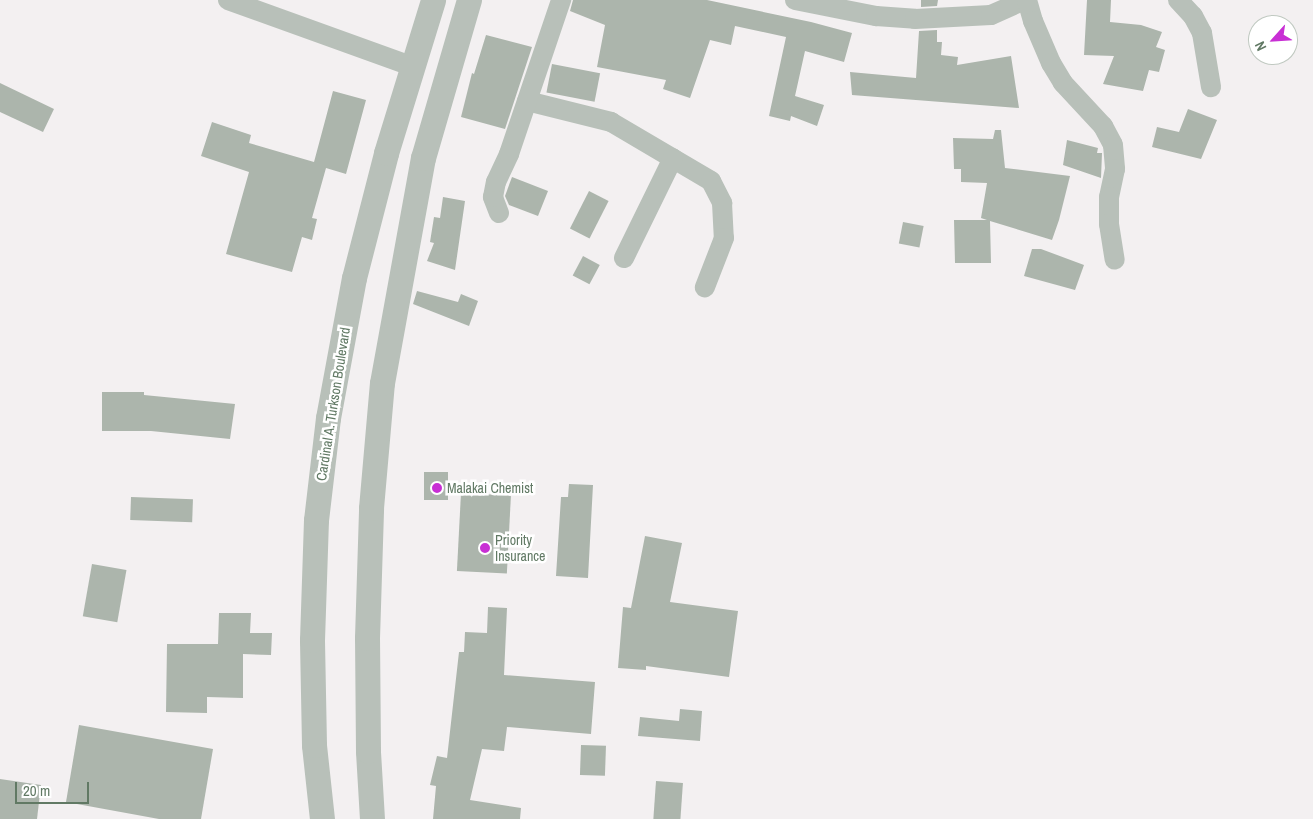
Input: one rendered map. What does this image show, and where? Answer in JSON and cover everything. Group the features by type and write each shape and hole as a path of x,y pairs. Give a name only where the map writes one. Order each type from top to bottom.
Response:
{"street":[{"path":"228,0 411,66"},
{"name":"Cardinal A. Turkson Boulevard","path":"322,819 314,746 312,640 316,520 327,427 354,278 411,66 433,0"},
{"path":"372,819 368,751 367,638 370,508 382,383 423,158 469,0"},
{"path":"499,213 493,197 496,182 509,154 561,0"},
{"path":"795,0 876,16 915,19 991,15 1026,0 1051,63 1063,83 1103,126 1113,145 1115,169 1109,206 1115,260"},
{"path":"1178,0 1193,16 1202,33 1211,87"},
{"path":"527,101 611,122 711,181 722,203 724,238 705,287"},
{"path":"624,258 673,158"}],"building":[{"path":"573,0 707,0 811,22 852,33 844,62 805,51 795,96 824,105 817,126 791,116 790,121 769,116 786,37 735,26 731,45 710,40 690,98 663,89 666,80 597,67 605,25 570,11"},
{"path":"921,0 938,0 937,6 921,7"},
{"path":"1087,0 1111,0 1110,22 1141,25 1162,32 1156,47 1165,50 1159,72 1149,70 1143,91 1103,84 1114,56 1084,55"},
{"path":"937,30 937,42 942,42 941,55 958,57 957,65 1011,56 1019,108 852,95 850,72 916,78 919,31"},
{"path":"486,35 532,47 505,129 461,117 472,73 474,74"},
{"path":"552,64 600,73 595,102 546,92"},
{"path":"0,83 54,109 43,132 0,112"},
{"path":"333,91 366,100 346,174 326,168 312,218 317,219 312,240 302,237 292,272 226,254 249,172 201,156 212,122 251,135 249,143 314,162"},
{"path":"1188,109 1217,120 1201,159 1152,147 1157,127 1179,132"},
{"path":"995,130 1001,130 1005,168 1070,176 1059,220 1052,240 990,221 991,263 955,263 954,220 987,220 981,218 987,183 961,182 961,169 954,169 953,138 993,139"},
{"path":"1067,140 1098,148 1097,153 1102,153 1101,178 1063,165"},
{"path":"512,177 548,191 538,216 509,205 505,196"},
{"path":"589,191 609,201 590,238 570,228"},
{"path":"443,197 465,201 455,270 427,261 434,243 430,242 434,217 440,218"},
{"path":"903,222 924,226 919,248 899,244"},
{"path":"1032,249 1041,249 1084,265 1075,290 1024,276"},
{"path":"583,256 600,265 589,284 573,275"},
{"path":"417,291 458,302 461,294 478,301 469,326 413,304"},
{"path":"102,392 144,392 144,395 235,404 230,439 151,431 102,431"},
{"path":"424,472 448,472 448,500 424,500"},
{"path":"569,484 593,485 588,578 556,576 561,497 568,497"},
{"path":"461,493 511,496 507,574 457,571"},
{"path":"131,497 193,499 192,522 130,520"},
{"path":"645,536 682,543 670,602 738,611 729,677 646,666 646,670 618,668 623,607 631,608"},
{"path":"92,564 126,570 117,622 83,616"},
{"path":"488,607 507,608 504,675 595,682 591,734 507,727 504,751 482,749 470,800 521,808 520,819 433,819 436,786 430,785 437,756 447,758 459,652 464,652 465,632 487,633"},
{"path":"219,613 251,613 250,633 272,633 271,655 243,654 243,698 207,697 207,713 166,712 167,644 218,644"},
{"path":"680,709 702,711 700,741 638,736 640,717 679,721"},
{"path":"79,725 213,749 201,819 159,819 66,802"},
{"path":"581,745 606,746 605,776 580,775"},
{"path":"0,779 41,785 37,819 0,819"},
{"path":"656,781 683,783 680,819 653,819"}],"place":[{"name":"Malakai Chemist","path":"437,488"},
{"name":"Priority Insurance","path":"485,548"}]}
